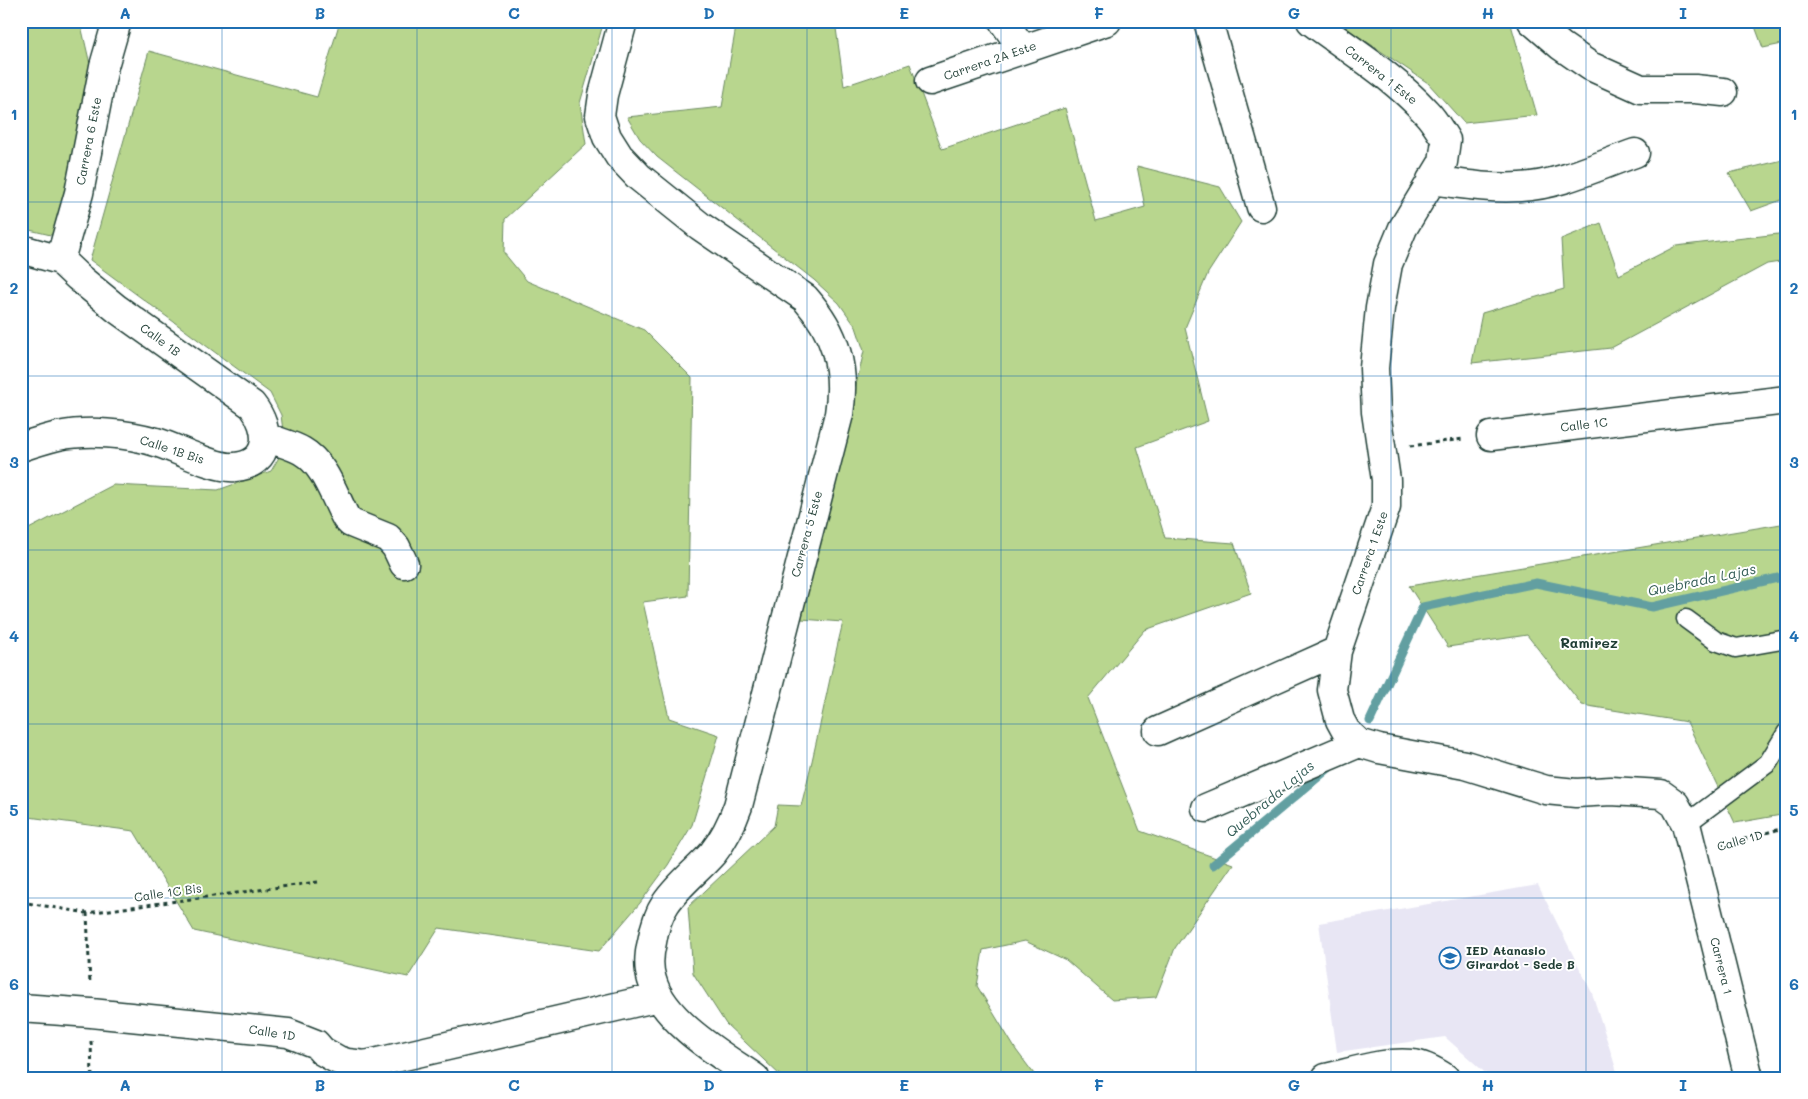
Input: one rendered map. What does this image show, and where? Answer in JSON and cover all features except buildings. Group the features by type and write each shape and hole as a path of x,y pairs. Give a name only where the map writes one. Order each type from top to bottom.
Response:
{"street":[{"name":"Carrera 6 Este","path":"60,260 79,193 104,66 117,21"},
{"name":"Carrera 5 Este","path":"624,21 603,95 600,116 607,136 619,156 639,177 700,226 805,298 827,327 839,360 842,378 839,414 738,806 730,828 713,852 666,903 654,932 650,964 651,979 659,997 691,1033 755,1078"},
{"path":"1003,21 1023,49"},
{"name":"Carrera 2A Este","path":"930,81 1107,21"},
{"path":"1208,21 1261,207"},
{"name":"Carrera 1 Este","path":"1311,21 1392,80 1427,113 1446,140 1443,162 1403,228 1388,264 1380,308 1374,368 1376,412 1386,480 1386,507 1337,652 1332,690 1340,720 1346,731 1359,743"},
{"path":"1532,21 1561,46 1590,66 1641,89 1695,89 1723,92"},
{"path":"1431,180 1494,188 1521,187 1550,183 1635,154"},
{"name":"Calle 1B","path":"21,249 60,260 78,277 131,319 252,405 260,416 263,446"},
{"name":"Calle 1C","path":"1491,436 1787,400"},
{"name":"Calle 1B Bis","path":"21,446 58,436 108,434 156,442 231,468 254,462 263,446"},
{"path":"263,446 301,450 314,459 324,474 346,518 351,523 388,538 396,547 404,564"},
{"path":"1158,731 1337,652"},
{"path":"1206,808 1359,743 1378,749 1464,765 1546,790 1576,793 1611,791 1661,794 1675,804 1686,824 1694,854"},
{"name":"Carrera 1","path":"1694,854 1749,1078"},
{"name":"Calle 1D","path":"21,1008 91,1013 288,1033 316,1044 322,1051 338,1060 365,1065 659,997"},
{"path":"1326,1078 1370,1068 1404,1064 1413,1064 1443,1077"}],"lane":[{"path":"1686,619 1716,640 1736,648 1787,639"},
{"path":"1686,824 1768,763 1787,732"}],"path":[{"path":"1382,449 1491,436"},
{"name":"Calle 1D","path":"1694,854 1787,827"},
{"name":"Calle 1C Bis","path":"21,902 87,913 318,882"}],"shaded area":[{"name":"IED Atanasio Girardot - Sede B","path":"1538,885 1592,993 1619,1078 1491,1078 1445,1037 1337,1052 1319,923"}],"green space":[{"path":"21,21 80,21 92,73 55,236 21,228"},
{"path":"340,21 604,21 580,103 586,144 505,219 504,253 527,281 644,330 692,378 688,596 643,602 669,718 719,735 692,825 668,865 640,903 599,951 439,928 408,977 194,931 134,831 21,816 21,533 113,485 218,490 271,471 285,447 281,415 270,393 90,260 149,51 317,97"},
{"path":"737,21 835,21 844,86 910,64 942,149 1065,108 1096,221 1145,207 1137,166 1220,187 1241,222 1208,273 1185,328 1208,421 1137,447 1165,538 1234,543 1251,593 1145,630 1088,698 1140,831 1233,864 1175,948 1156,997 1112,1000 1066,960 1025,941 983,950 977,986 1016,1050 1037,1078 783,1078 726,1024 693,973 688,907 774,826 778,805 801,806 843,622 801,619 864,351 856,327 839,303 814,280 657,157 640,139 627,117 722,107"},
{"path":"1336,21 1510,21 1537,115 1464,123 1428,83"},
{"path":"1753,21 1787,21 1787,43 1763,48"},
{"path":"1787,159 1787,198 1751,211 1729,173"},
{"path":"1601,223 1619,275 1676,246 1787,233 1787,261 1767,264 1611,348 1472,363 1482,313 1564,289 1561,239"},
{"path":"1787,523 1787,814 1735,823 1687,722 1582,705 1527,635 1448,647 1409,586"}],"waterway":[{"name":"Quebrada Lajas","path":"1370,721 1423,607 1536,583 1652,607 1787,576"},
{"name":"Quebrada Lajas","path":"1213,865 1330,767"}],"place":[{"name":"IED Atanasio Girardot - Sede B","path":"1450,958"}],"district":[{"name":"Ramirez","path":"1589,643"}]}
